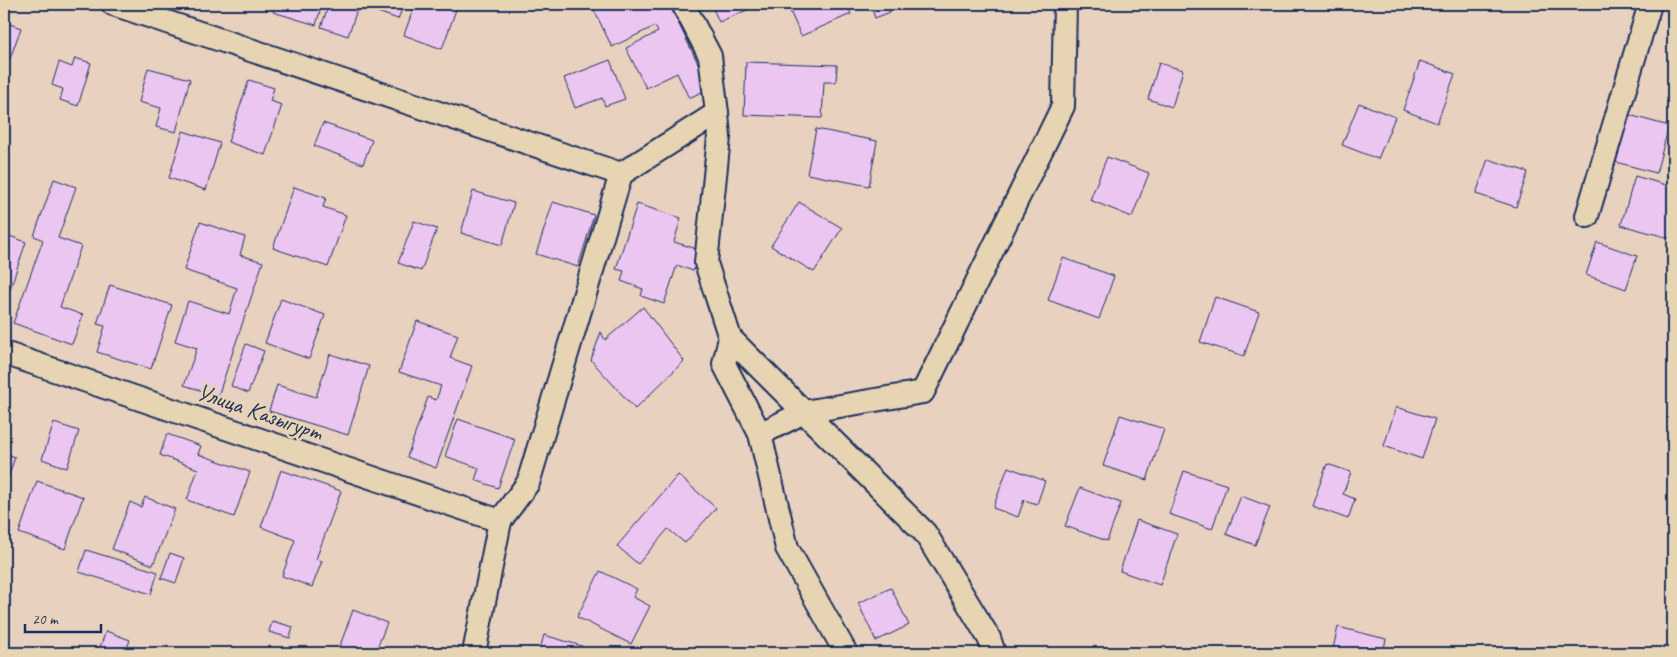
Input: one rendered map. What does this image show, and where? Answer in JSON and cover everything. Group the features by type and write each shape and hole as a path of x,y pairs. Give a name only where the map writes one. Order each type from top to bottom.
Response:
{"street":[{"path":"113,4 621,174"},
{"path":"683,4 710,56 719,137 706,263 730,338 925,533 988,638 994,653"},
{"path":"760,434 804,412 923,392 1063,106 1065,4"},
{"path":"1587,216 1650,4"},
{"path":"474,653 500,521 528,483 621,174 716,113"},
{"path":"730,338 724,364 760,434 788,548 846,653"},
{"name":"Улица Казыгурт","path":"4,353 500,521"}],"building":[{"path":"276,4 322,4 316,25 273,12"},
{"path":"329,4 359,4 348,36 321,27"},
{"path":"364,4 404,4 398,19 363,7"},
{"path":"415,4 458,4 442,49 404,35"},
{"path":"591,4 669,4 710,88 689,98 677,73 646,88 626,48 658,32 655,26 612,47"},
{"path":"711,4 761,4 719,22"},
{"path":"787,4 846,4 851,14 801,36"},
{"path":"870,4 888,4 890,12 875,18"},
{"path":"4,22 21,28 4,75"},
{"path":"75,58 91,63 78,106 60,100 63,89 52,85 59,62 72,67"},
{"path":"610,60 625,99 605,106 602,98 575,108 564,78"},
{"path":"1420,61 1455,74 1437,123 1403,110"},
{"path":"746,62 837,65 836,82 824,82 822,118 744,115"},
{"path":"1159,63 1183,70 1172,107 1148,99"},
{"path":"148,68 190,79 176,132 156,127 161,108 139,102"},
{"path":"249,80 274,88 270,101 282,105 265,155 228,142"},
{"path":"1359,103 1395,117 1378,159 1342,145"},
{"path":"1629,115 1669,126 1656,173 1616,162"},
{"path":"323,123 372,140 363,164 314,146"},
{"path":"816,129 877,141 869,186 807,174"},
{"path":"183,131 220,143 206,190 169,178"},
{"path":"1107,157 1149,173 1132,217 1090,200"},
{"path":"1488,159 1528,172 1516,207 1476,194"},
{"path":"1635,176 1673,187 1673,239 1621,225"},
{"path":"54,179 76,187 58,238 81,246 60,307 83,315 72,344 13,323 43,240 34,236"},
{"path":"294,187 326,198 323,207 346,215 328,267 273,248"},
{"path":"473,191 514,203 502,245 461,233"},
{"path":"553,202 594,215 578,267 536,254"},
{"path":"799,202 842,228 814,272 771,246"},
{"path":"637,204 681,218 674,242 700,250 693,271 677,265 664,304 641,296 643,289 621,281 624,271 616,269"},
{"path":"414,221 437,229 421,271 398,263"},
{"path":"200,222 245,237 240,255 263,262 218,396 184,385 197,348 175,341 188,301 229,314 237,288 184,270"},
{"path":"4,234 26,242 6,301 4,300"},
{"path":"1597,242 1637,256 1626,289 1586,275"},
{"path":"1063,258 1114,276 1099,319 1048,300"},
{"path":"110,285 172,305 151,369 97,352 105,326 97,324"},
{"path":"1215,297 1259,312 1244,356 1200,342"},
{"path":"281,299 325,315 309,359 265,343"},
{"path":"643,307 684,361 635,409 591,360 601,332 605,340"},
{"path":"417,321 458,335 450,358 472,366 436,468 407,457 428,397 436,400 441,386 399,372"},
{"path":"246,344 264,351 248,393 231,386"},
{"path":"330,354 369,366 348,435 269,411 277,385 316,397"},
{"path":"1396,407 1435,419 1422,459 1384,446"},
{"path":"1120,415 1164,429 1147,480 1103,466"},
{"path":"458,419 515,439 498,488 475,480 479,468 445,456"},
{"path":"54,423 79,431 67,468 42,459"},
{"path":"167,434 201,446 198,454 250,472 234,517 187,500 198,469 160,455"},
{"path":"4,453 15,457 4,490"},
{"path":"1327,464 1351,472 1343,494 1355,499 1348,519 1312,506"},
{"path":"1008,467 1045,481 1037,504 1024,500 1018,517 993,508"},
{"path":"281,470 341,491 316,559 322,561 312,587 282,576 295,540 261,527"},
{"path":"1184,471 1227,485 1212,529 1169,514"},
{"path":"678,475 716,508 685,543 668,529 638,564 617,546"},
{"path":"37,481 83,497 65,549 19,533"},
{"path":"1080,488 1121,503 1107,541 1065,526"},
{"path":"1241,496 1270,507 1255,545 1226,534"},
{"path":"145,497 175,509 153,565 112,549 130,502 141,507"},
{"path":"1137,520 1177,534 1160,585 1120,571"},
{"path":"86,550 158,572 151,594 79,572"},
{"path":"170,553 184,558 176,583 161,578"},
{"path":"600,571 637,589 633,597 650,606 631,644 577,617"},
{"path":"891,588 909,625 876,641 858,603"},
{"path":"353,610 387,623 375,653 344,653 338,651"},
{"path":"272,621 293,627 290,638 269,632"},
{"path":"1338,627 1386,639 1383,653 1332,653"},
{"path":"106,631 130,640 125,653 98,653"},
{"path":"544,635 582,646 580,653 539,653"}]}
